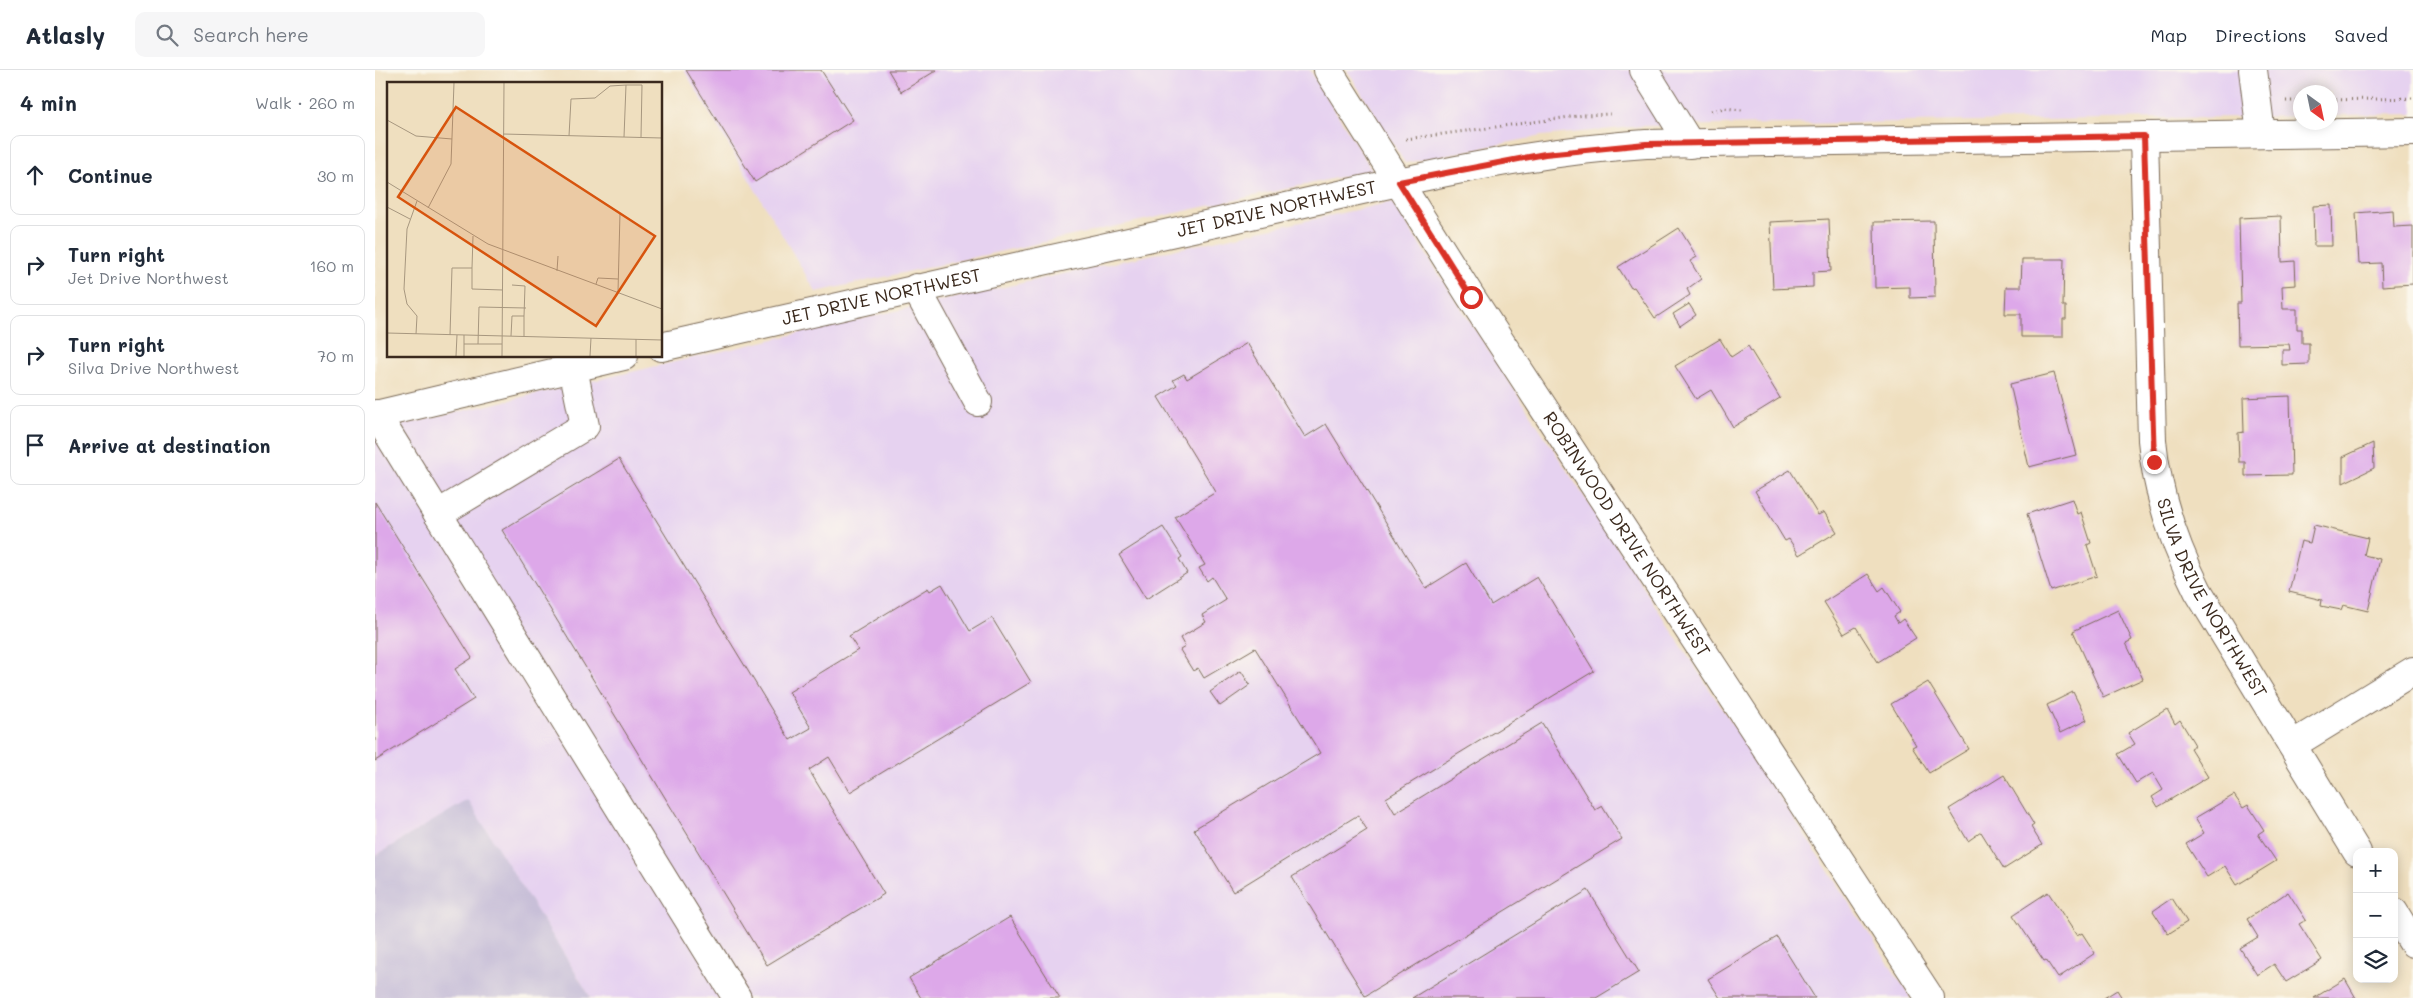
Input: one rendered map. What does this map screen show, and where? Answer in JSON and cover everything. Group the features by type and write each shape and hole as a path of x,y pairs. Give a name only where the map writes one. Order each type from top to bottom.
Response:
{"street":[{"name":"ROBINWOOD DRIVE NORTHWEST","path":"1328,70 1930,998"},
{"path":"1644,70 1690,144"},
{"path":"2253,70 2261,134"},
{"name":"JET DRIVE NORTHWEST","path":"663,348 916,288 1399,182 1545,154 1611,146 2413,132"},
{"name":"SILVA DRIVE NORTHWEST","path":"2144,136 2154,462 2170,525 2182,559 2198,591 2355,848"},
{"path":"916,288 978,402"},
{"path":"616,358 376,414 737,998"},
{"path":"438,514 585,426 573,368"},
{"path":"2292,745 2413,671"},
{"path":"2398,919 2413,943"}],"path":[{"path":"2338,100 2413,98"}],"shaded area":[{"path":"684,70 1310,70 1372,170 816,292"},
{"path":"1347,70 2413,70 2413,114 2338,115 2338,85 2293,85 2293,116 1642,126 1541,136 1405,163"},
{"path":"1392,202 1911,998 591,998 468,801 375,856 375,431 922,305"},
{"path":"468,800 591,998 375,998 375,856"}],"building":[{"path":"686,70 821,70 853,120 755,182"},
{"path":"888,70 937,70 901,92"},
{"path":"2331,205 2332,246 2314,246 2313,206"},
{"path":"2393,210 2394,227 2413,226 2413,284 2382,286 2381,263 2359,264 2356,213"},
{"path":"2281,216 2282,262 2295,261 2296,285 2282,286 2283,309 2297,309 2297,329 2302,329 2302,343 2309,343 2309,364 2282,365 2282,350 2290,350 2289,344 2238,345 2237,303 2241,303 2239,218"},
{"path":"1829,219 1831,271 1813,272 1813,287 1773,289 1770,222"},
{"path":"1934,221 1935,297 1910,298 1910,287 1875,288 1874,222"},
{"path":"1679,228 1697,257 1690,261 1701,279 1687,289 1690,295 1655,318 1634,287 1631,288 1618,267"},
{"path":"2022,259 2064,259 2063,306 2066,306 2066,319 2063,319 2063,337 2021,337 2021,314 2005,314 2006,287 2021,287"},
{"path":"1689,304 1696,315 1680,326 1673,314"},
{"path":"1720,339 1731,357 1748,346 1780,398 1733,427 1711,390 1696,399 1675,366"},
{"path":"1247,343 1305,437 1326,424 1426,588 1466,563 1491,605 1537,577 1594,671 1386,798 1395,813 1542,723 1595,810 1602,806 1622,839 1365,996 1292,877 1367,830 1358,815 1233,892 1194,829 1320,753 1255,648 1204,678 1198,668 1193,671 1180,650 1185,647 1180,638 1206,622 1202,615 1226,600 1212,577 1207,581 1199,568 1205,565 1175,517 1216,492 1158,397 1177,385 1173,380 1184,374 1187,379"},
{"path":"2054,373 2076,455 2029,467 2010,384"},
{"path":"2290,396 2292,475 2245,476 2245,462 2239,462 2238,433 2244,432 2243,398"},
{"path":"2373,443 2374,468 2343,483 2343,457"},
{"path":"619,459 790,740 811,728 789,692 858,650 849,636 928,588 930,591 942,584 970,631 992,618 1031,682 850,792 829,757 809,770 884,894 767,965 502,530"},
{"path":"1790,470 1818,515 1824,512 1837,532 1799,555 1789,539 1785,541 1755,491"},
{"path":"2072,499 2077,514 2081,512 2091,543 2087,545 2097,576 2051,591 2027,514"},
{"path":"375,502 472,658 455,669 474,699 375,761"},
{"path":"2314,525 2368,538 2364,555 2380,559 2368,611 2343,605 2341,610 2321,606 2322,600 2289,592 2301,541 2310,543"},
{"path":"1163,527 1182,557 1179,559 1187,573 1146,599 1119,555"},
{"path":"1868,574 1879,591 1884,587 1900,612 1894,616 1898,623 1903,619 1916,638 1878,662 1856,627 1844,634 1824,602"},
{"path":"2118,610 2132,640 2126,643 2143,679 2103,697 2073,631"},
{"path":"1241,671 1250,685 1220,706 1210,692"},
{"path":"1928,682 1969,749 1929,773 1912,747 1916,745 1891,704"},
{"path":"2073,692 2087,720 2060,733 2047,705"},
{"path":"2167,709 2175,724 2180,720 2195,745 2190,748 2208,777 2158,807 2152,797 2163,790 2153,773 2136,783 2118,754 2135,744 2128,733"},
{"path":"2004,775 2034,825 2031,827 2042,845 2004,869 1981,832 1968,841 1949,809"},
{"path":"2234,795 2243,808 2248,805 2264,830 2258,834 2276,861 2237,885 2225,866 2207,877 2186,844 2204,833 2195,818"},
{"path":"1588,890 1639,972 1596,998 1412,998"},
{"path":"2048,892 2077,936 2082,933 2095,953 2058,978 2046,960 2044,961 2013,915"},
{"path":"2288,892 2306,920 2299,924 2322,960 2286,982 2274,964 2257,975 2240,948 2258,937 2247,919"},
{"path":"2172,898 2187,922 2168,934 2153,911"},
{"path":"1010,917 1060,998 921,998 909,978"},
{"path":"1777,937 1815,998 1720,998 1708,979"},
{"path":"2345,979 2356,998 2314,998"},
{"path":"2117,990 2122,998 2104,998"}],"route":[{"path":"1471,297 1399,182 1545,154 1602,146 2144,136 2154,462"}]}
